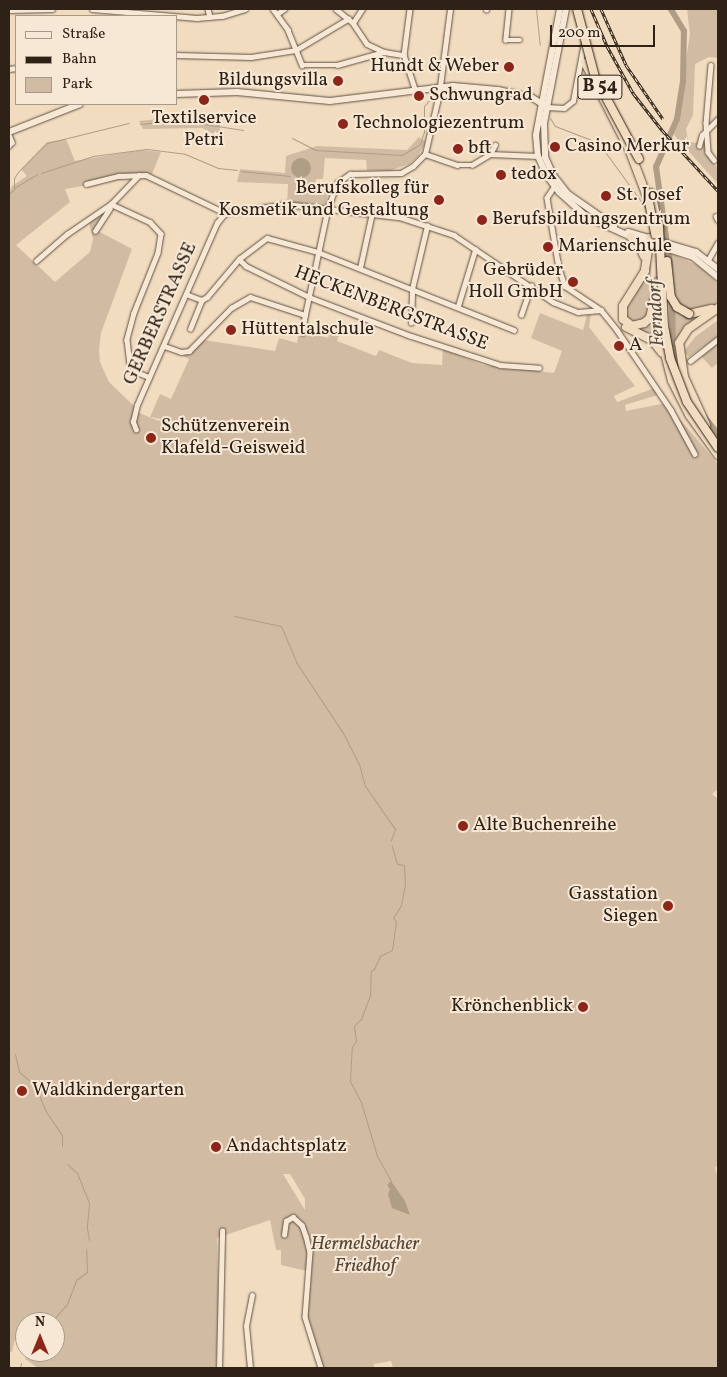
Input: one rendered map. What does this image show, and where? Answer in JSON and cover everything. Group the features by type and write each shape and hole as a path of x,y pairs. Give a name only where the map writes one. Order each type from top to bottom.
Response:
{"highway":[{"name":"B 54","path":"571,9 591,79 629,149 645,188 656,239 659,326 665,359 683,404 718,455"},
{"name":"B 54","path":"577,9 592,68 639,159 659,227 664,326 670,358 687,402 718,448"},
{"path":"659,227 664,236 671,297 678,307 689,314 702,314 718,304"},
{"path":"631,238 640,247 644,256"},
{"path":"649,242 642,278 622,311 623,319 632,326 647,322 658,282"},
{"path":"649,242 638,275 618,310 624,325 644,335 656,344 665,359"},
{"path":"718,308 692,327 679,343 681,366 695,405 718,448"}],"main road":[{"path":"560,9 543,105 543,148 549,168 556,185 576,201 603,220 649,242"},
{"path":"566,9 536,135 538,156 556,185 587,217 631,238 661,244 708,260 718,268"},
{"path":"178,94 237,92 330,101 440,86 472,86 531,97 543,105"},
{"path":"531,97 546,87"},
{"path":"513,94 543,105"},
{"path":"9,134 78,105"},
{"path":"674,248 698,260 718,277"}],"street":[{"path":"9,10 52,9"},
{"path":"92,9 210,17 245,9"},
{"path":"208,9 210,17"},
{"path":"273,9 288,30 300,62 309,66 337,65 384,52"},
{"path":"277,14 284,9"},
{"path":"336,9 353,23 367,44 384,52 404,55"},
{"path":"353,23 362,9"},
{"path":"410,9 404,55 415,89"},
{"path":"302,332 328,207 335,186 346,176 400,172 413,166 425,154 440,86 450,9"},
{"path":"510,9 506,40 520,40"},
{"path":"178,56 251,57 296,50 348,19"},
{"path":"543,105 564,108 573,101 586,32"},
{"path":"711,65 708,152 714,160"},
{"path":"699,146 708,128 718,119"},
{"path":"9,134 11,144"},
{"path":"425,154 464,166 478,163 490,154 495,145"},
{"path":"490,154 538,156"},
{"path":"95,231 112,204 139,175"},
{"path":"86,184 146,175 225,213 265,205 328,207 399,216 454,236 553,302 578,312 601,310"},
{"path":"556,185 547,198 565,286 601,310 654,384 695,454"},
{"path":"36,261 67,234 112,204"},
{"path":"112,204 150,222 161,234 158,253 134,313 128,340 130,363 139,373 149,377"},
{"name":"GERBERSTRASSE","path":"136,430 135,411 186,294 225,213"},
{"path":"360,268 372,213"},
{"path":"411,323 412,289 427,226"},
{"path":"190,329 202,300 239,259 267,238 318,252 458,306 514,330"},
{"path":"708,260 718,243"},
{"path":"458,306 475,250"},
{"name":"HECKENBERGSTRASSE","path":"239,259 246,266 309,297 492,363 539,368"},
{"path":"521,315 531,286"},
{"path":"186,294 202,300"},
{"path":"164,346 181,352 190,352 231,308 250,297 305,315"},
{"path":"690,361 718,339"},
{"path":"284,1235 286,1221 293,1217 302,1225 306,1236 310,1252 304,1317 321,1368"},
{"path":"219,1368 222,1231"},
{"path":"250,1368 246,1326 252,1296"}],"green space":[{"path":"687,9 718,9 718,58 709,57 695,64 693,115 686,129 688,141 696,143 706,133 705,153 718,168 718,184 674,135 690,34"},
{"path":"167,118 167,123 188,119 220,121 220,131 214,134 202,128 143,129 139,121"},
{"path":"419,137 426,142 418,156 409,164 389,171 367,170 366,160 325,158 323,179 316,179 314,191 328,192 325,209 287,207 288,184 237,182 240,169 285,173 286,156 317,146 407,150"},
{"name":"Hermelsbacher Friedhof","path":"66,139 75,161 141,150 161,152 152,174 65,189 70,202 16,245 55,282 90,252 93,239 89,223 104,209 109,213 98,231 132,249 101,333 99,350 100,362 109,382 135,407 132,433 137,412 159,421 161,419 150,417 160,394 171,399 189,359 183,356 203,340 275,351 279,338 297,343 299,330 328,338 331,331 339,335 337,341 376,356 379,350 412,363 442,365 443,349 483,365 554,373 562,351 531,338 540,313 583,330 587,315 591,315 589,327 635,386 614,396 617,402 657,387 661,394 625,405 626,411 666,403 718,464 718,789 712,794 718,799 718,1165 715,1168 718,1177 718,1368 393,1368 391,1361 374,1364 374,1368 321,1368 307,1331 307,1271 281,1265 281,1250 276,1250 270,1220 217,1238 219,1309 216,1368 38,1368 29,1362 65,1362 65,1312 15,1312 15,1339 12,1352 9,1351 9,193 12,186 27,176 21,169 47,142","holes":["283,1174 290,1174 305,1199 305,1210"]},
{"path":"670,253 699,266 718,283 718,301 714,305 694,313 681,307 673,288"},
{"path":"651,258 651,301 647,318 631,323 626,319 627,303 644,280"},
{"path":"674,308 688,316 700,316 681,331 674,344"},
{"path":"654,313 657,339 638,329"},
{"path":"718,320 718,336 689,357 684,351 695,337"},
{"path":"718,343 718,363 712,368 701,356"}],"shaded area":[{"path":"297,158 305,158 311,164 311,172 305,178 297,178 291,172 291,164"},
{"path":"391,1181 405,1201 410,1215 392,1208 388,1194 390,1189 387,1185"}],"waterway":[{"path":"536,9 540,45"},
{"name":"Ferndorf","path":"670,265 656,167 677,119 683,81 684,31 671,9"},
{"path":"292,138 316,150 402,155 420,144 424,132 424,106 432,97"},
{"path":"550,118 555,126 591,140 603,149 648,211"},
{"path":"140,124 178,120 243,130"},
{"path":"9,194 14,189 14,178 18,172 47,143 129,123"},
{"path":"41,173 93,156 147,149 185,154 218,168 237,170"},
{"path":"241,171 290,176"},
{"path":"14,188 37,174"},
{"name":"Ferndorf","path":"662,226 667,232"},
{"name":"Ferndorf","path":"672,300 673,348 681,374"},
{"name":"Ferndorf","path":"705,418 718,434"},
{"path":"234,616 281,626 296,662 343,733 359,764 365,786 395,829 391,840"},
{"path":"391,1181 377,1156 361,1102 350,1081 352,1047 356,1041 354,1026 361,1019 370,996 371,971 374,969 380,956 392,950 396,921 393,918 401,905 405,884 404,865 397,864 392,846"},
{"path":"15,1054 19,1072 35,1085 45,1110 62,1135 62,1146"},
{"path":"67,1164 77,1173 89,1203 87,1228 89,1240"},
{"path":"60,1312 67,1304 76,1280 87,1272 86,1249"},
{"path":"20,1368 21,1363"}],"railway":[{"path":"591,9 607,46 633,93 662,130 718,191"},
{"path":"601,9 626,65 663,119"}],"place":[{"name":"Hundt & Weber","path":"509,67"},
{"name":"Bildungsvilla","path":"338,81"},
{"name":"Schwungrad","path":"419,96"},
{"name":"Textilservice Petri","path":"204,100"},
{"name":"Technologiezentrum","path":"343,124"},
{"name":"Casino Merkur","path":"555,147"},
{"name":"bft","path":"458,149"},
{"name":"tedox","path":"501,175"},
{"name":"St. Josef","path":"606,196"},
{"name":"Berufskolleg für Kosmetik und Gestaltung","path":"439,200"},
{"name":"Berufsbildungszentrum","path":"482,220"},
{"name":"Marienschule","path":"548,247"},
{"name":"Gebrüder Holl GmbH","path":"573,282"},
{"name":"Hüttentalschule","path":"231,330"},
{"name":"A","path":"619,346"},
{"name":"Schützenverein Klafeld-Geisweid","path":"151,438"},
{"name":"Alte Buchenreihe","path":"463,826"},
{"name":"Gasstation Siegen","path":"668,906"},
{"name":"Krönchenblick","path":"583,1007"},
{"name":"Waldkindergarten","path":"22,1091"},
{"name":"Andachtsplatz","path":"216,1147"}]}
